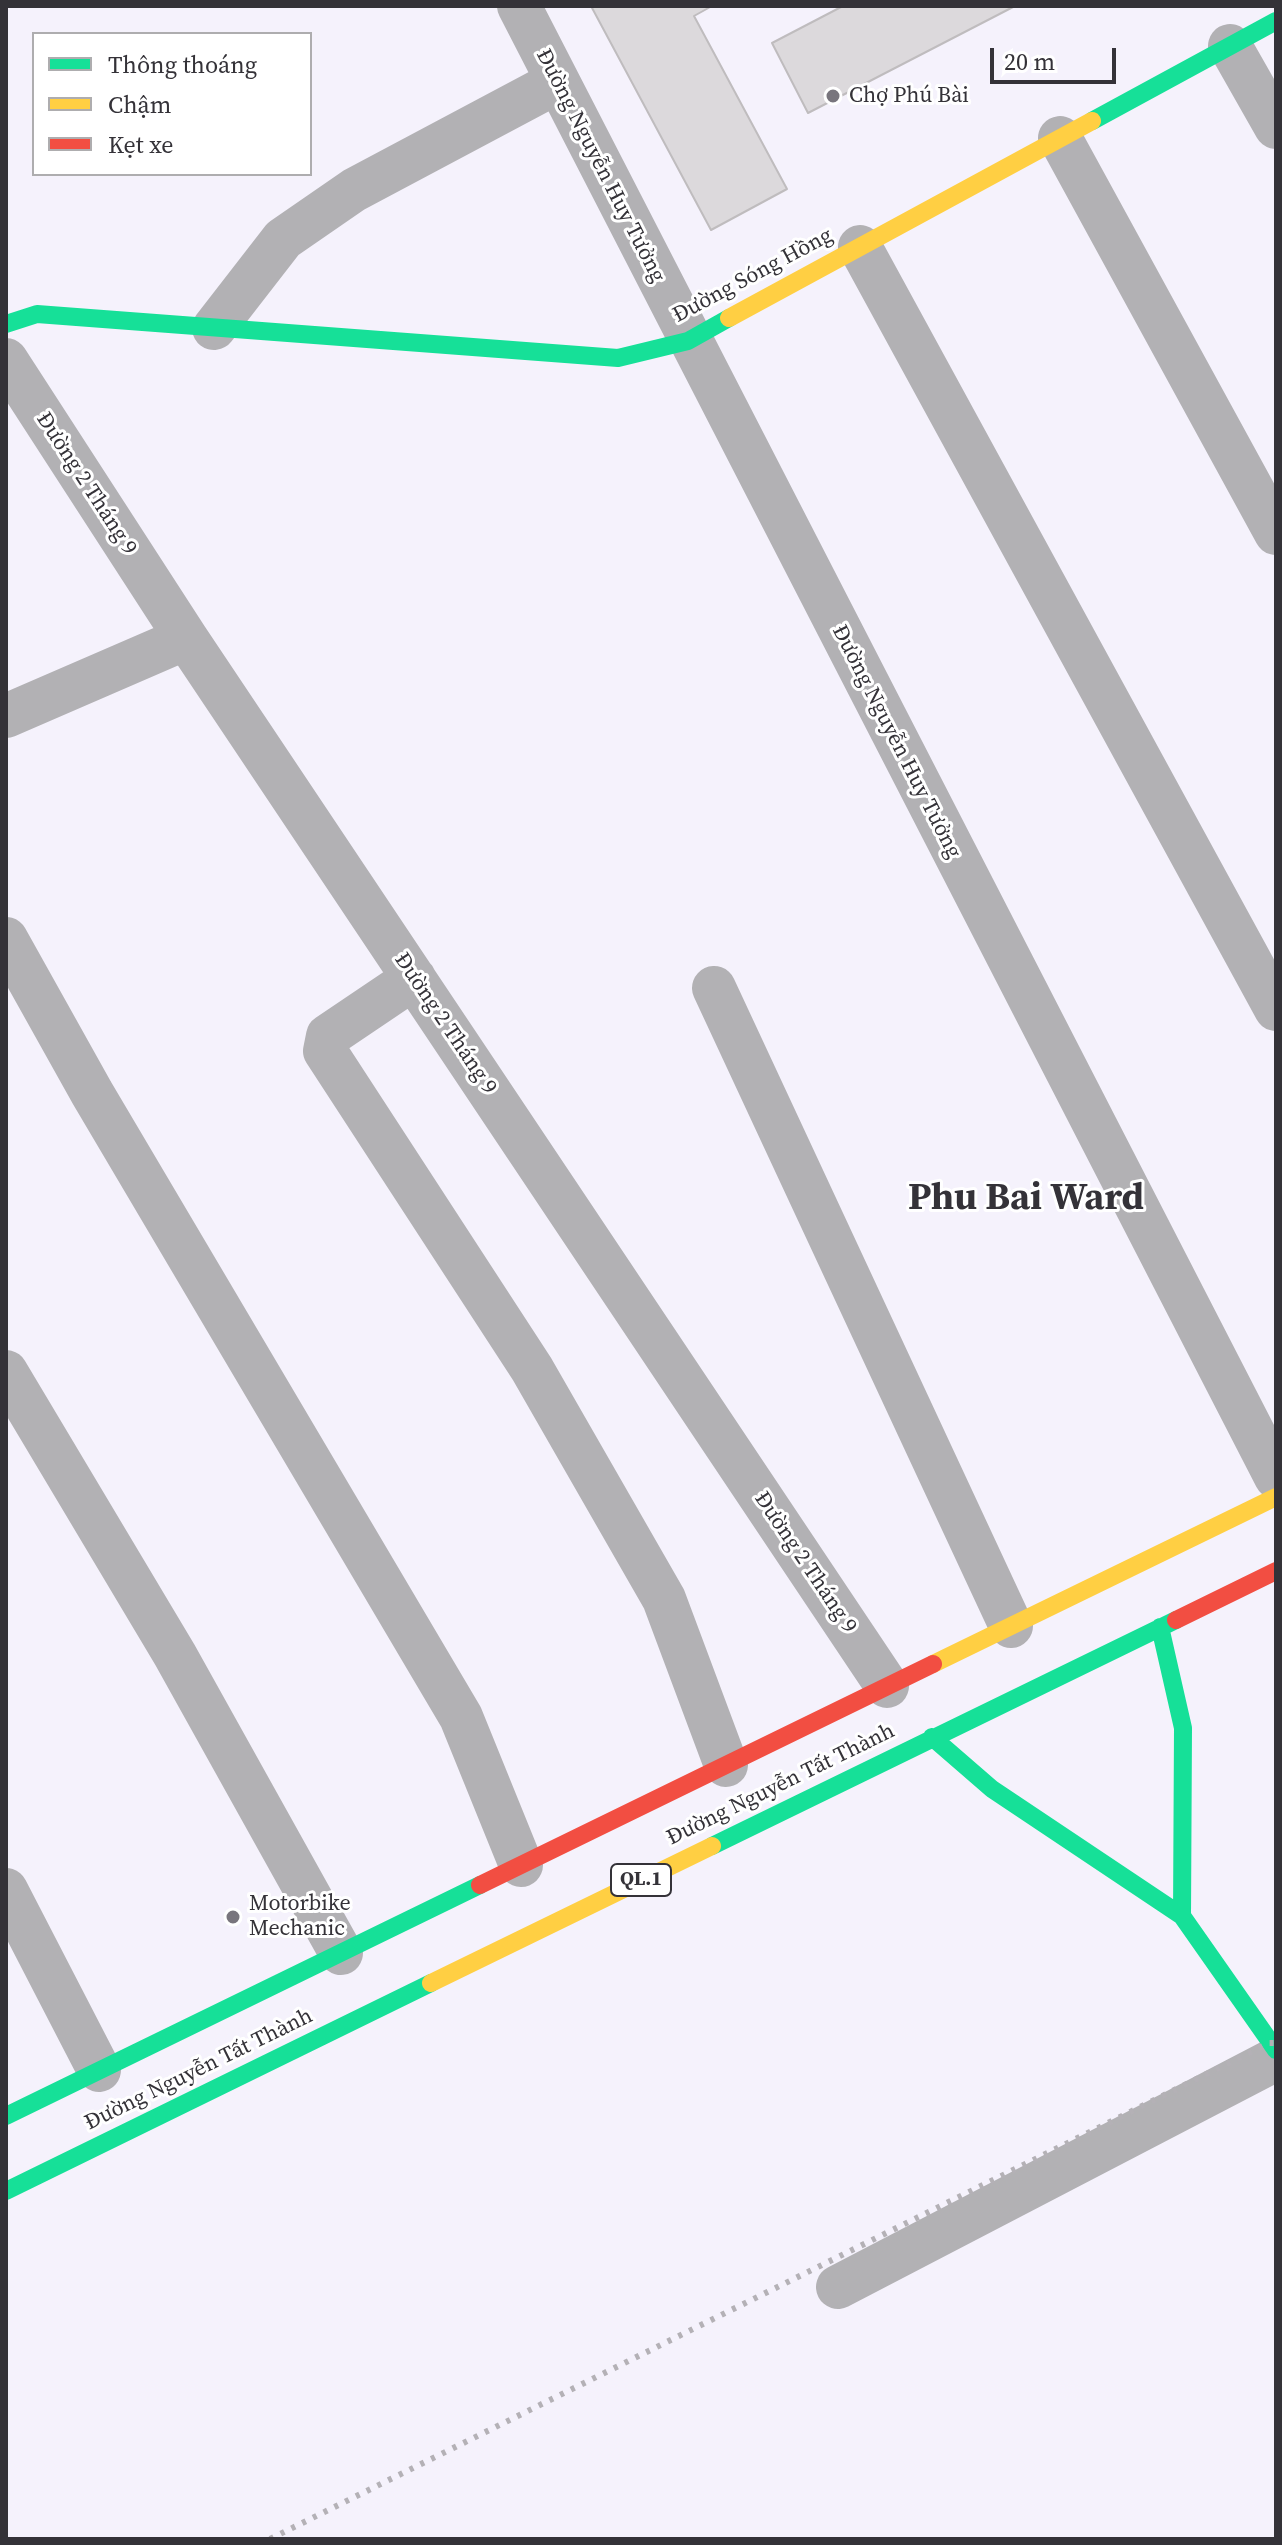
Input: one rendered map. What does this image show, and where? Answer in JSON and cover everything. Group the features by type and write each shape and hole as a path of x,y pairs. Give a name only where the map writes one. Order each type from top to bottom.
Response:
{"main road":[{"name":"Đường Sóng Hồng","path":"6,324 37,314 618,358 688,341 1276,21"},
{"name":"Đường Nguyễn Tất Thành","path":"6,2116 726,1765 905,1682 1011,1626 1145,1568 1276,1497"},
{"name":"Đường Nguyễn Tất Thành","path":"6,2191 930,1731 1159,1621 1276,1571"},
{"path":"1159,1621 1183,1728 1182,1916"},
{"path":"930,1731 992,1789 1182,1916 1276,2050"}],"street":[{"name":"Đường Nguyễn Huy Tưởng","path":"519,6 688,341 1276,1477"},
{"path":"1230,46 1276,127"},
{"path":"214,328 283,239 354,190 557,82"},
{"path":"1060,138 1276,533"},
{"path":"860,247 1276,1009"},
{"name":"Đường 2 Tháng 9","path":"6,360 186,638 414,978 905,1682"},
{"path":"6,716 186,638"},
{"path":"6,939 92,1093 461,1717 521,1865"},
{"path":"414,978 328,1036 325,1051 532,1369 664,1599 726,1765"},
{"path":"714,988 1011,1626"},
{"path":"6,1372 175,1655 341,1953"},
{"path":"6,1890 99,2070"},
{"path":"838,2287 1276,2059"}],"building":[{"path":"591,6 712,6 694,16 787,189 711,230"},
{"path":"843,6 1015,6 808,113 772,43"}],"railway":[{"path":"270,2539 1269,2043 1276,2043"}],"traffic: fast":[{"path":"1092,121 1276,21"},
{"path":"6,324 37,314 618,358 688,341 729,318"},
{"path":"712,1846 1176,1620"},
{"path":"1160,1627 1183,1728 1182,1916"},
{"path":"932,1737 992,1789 1182,1916 1276,2050"},
{"path":"6,2116 480,1885"},
{"path":"6,2191 431,1983"}],"traffic: slow":[{"path":"729,318 1092,121"},
{"path":"933,1664 1276,1497"},
{"path":"431,1983 712,1846"}],"traffic: jam":[{"path":"1176,1620 1276,1571"},
{"path":"480,1885 933,1664"}],"place":[{"name":"Chợ Phú Bài","path":"833,96"},
{"name":"Motorbike Mechanic","path":"233,1917"}],"district":[{"name":"Phu Bai Ward","path":"1026,1199"}]}
